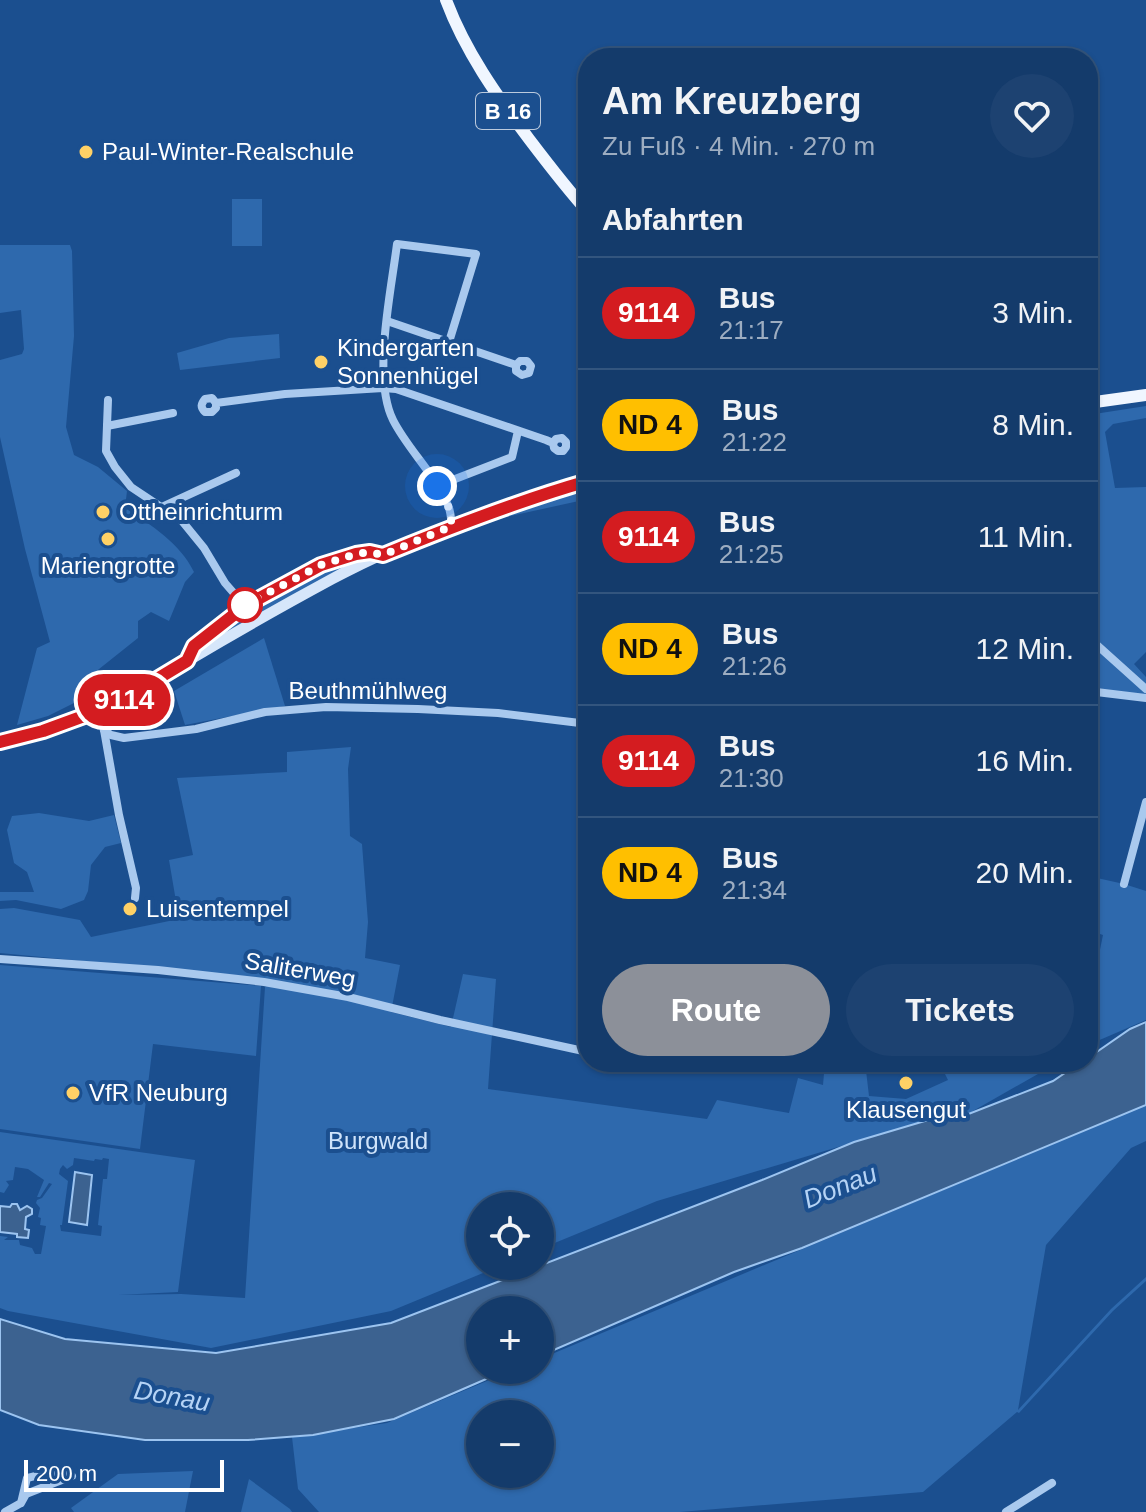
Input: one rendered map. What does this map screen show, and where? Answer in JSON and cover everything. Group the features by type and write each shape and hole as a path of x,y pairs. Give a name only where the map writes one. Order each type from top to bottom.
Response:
{"main road":[{"name":"B 16","path":"446,0 472,55 497,97 578,201"},
{"path":"1098,402 1146,395"},
{"path":"0,742 99,711 248,624 383,555 452,526 578,484"}],"street":[{"path":"449,342 476,254 397,244 383,357 385,401 393,421 449,508 452,526"},
{"path":"387,321 516,365"},
{"path":"216,403 285,394 396,389 553,443"},
{"path":"108,400 106,451 115,467 131,487 182,521 245,606"},
{"path":"107,426 173,413"},
{"path":"437,486 512,457 518,431"},
{"path":"162,507 236,473"},
{"path":"187,661 194,646 245,606 321,565 356,554 370,552 383,555"},
{"path":"1098,646 1146,689"},
{"path":"1098,692 1146,698"},
{"name":"Beuthmühlweg","path":"104,730 124,738 196,729 265,712 326,707 498,713 578,723"},
{"path":"99,711 136,888 135,898"},
{"path":"1124,884 1146,802"},
{"name":"Saliterweg","path":"0,959 158,970 264,982 348,997 578,1050"},
{"path":"5,1512 21,1503 26,1494 72,1476 65,1473 27,1478 21,1503"},
{"path":"1006,1512 1052,1483"}],"green space":[{"path":"232,199 262,199 262,246 232,246"},
{"path":"0,245 70,245 74,336 66,427 74,455 98,467 127,491 125,508 173,543 194,572 185,582 169,621 151,612 138,621 138,638 84,681 84,698 48,716 17,725 37,648 50,642 0,437 0,360 22,354 24,349 21,310 0,313"},
{"path":"279,334 280,358 180,370 177,353 229,338"},
{"path":"1146,406 1146,418 1113,424 1105,432 1115,488 1146,487 1146,652 1134,664 1146,677 1146,696 1098,690 1098,413"},
{"path":"578,491 578,501 474,524"},
{"path":"364,556 366,559 199,650 197,648 252,608 313,575"},
{"path":"264,638 285,706 185,725 174,691"},
{"name":"Burgwald","path":"351,747 348,769 350,836 362,844 368,922 365,958 400,965 391,1012 451,1027 463,974 496,979 488,1089 707,1119 717,1100 789,1113 798,1078 823,1085 824,1072 866,1072 869,1096 906,1099 948,1080 944,1072 1041,1072 966,1115 945,1115 657,1201 554,1243 554,1192 466,1192 466,1280 391,1311 211,1348 8,1311 0,1308 0,1236 8,1237 4,1240 19,1240 20,1245 41,1254 46,1226 40,1225 40,1208 36,1203 52,1184 49,1183 37,1197 44,1180 28,1169 15,1167 13,1180 6,1181 9,1185 4,1193 0,1192 0,1132 195,1160 178,1292 118,1295 181,1294 245,1298 265,987 268,979 0,953 0,909 14,908 80,920 91,937 179,919 169,860 193,855 177,778 287,772 287,752","holes":["74,1158 109,1159 107,1179 103,1179 98,1225 102,1226 101,1236 61,1231 68,1181 59,1174 60,1169 63,1165 67,1169 73,1165"]},
{"path":"39,813 89,821 114,815 121,843 105,847 91,865 84,900 61,909 16,900 0,901 0,892 34,892 27,872 14,863 7,830 12,816"},
{"path":"1098,878 1146,891 1146,1020 1098,1041 1098,959 1103,935 1098,933"},
{"name":"VfR Neuburg","path":"0,965 261,986 256,1056 153,1044 140,1149 0,1129"},
{"path":"1146,1105 1146,1141 1131,1148 1046,1245 1018,1410 1111,1309 1146,1277 1146,1281 1113,1311 1019,1413 923,1492 680,1512 319,1512 298,1489 292,1437 387,1423 480,1384 554,1384 554,1353"},
{"path":"193,1471 185,1512 74,1512 71,1508 118,1474"},
{"path":"249,1479 290,1509 292,1512 241,1512"}],"water":[{"name":"Donau","path":"1146,1022 1146,1105 802,1248 734,1272 554,1350 554,1296 466,1296 466,1384 475,1384 394,1419 313,1435 248,1440 145,1440 39,1425 0,1410 0,1319 65,1339 216,1353 391,1323 503,1280 554,1280 554,1260 854,1142 945,1115 966,1115 1053,1081 1066,1072 1098,1072 1098,1051"},
{"path":"75,1172 92,1175 87,1225 69,1222"},
{"path":"17,1204 20,1210 27,1206 32,1209 32,1214 26,1217 28,1238 0,1232 0,1206 10,1207"}],"bus line":[{"name":"9114","path":"0,742 43,731 114,705 187,661 194,646 245,606 321,565 356,554 370,552 383,555 452,526 578,484"}],"place":[{"name":"Paul-Winter-Realschule","path":"86,152"},
{"name":"Kindergarten Sonnenhügel","path":"321,362"},
{"name":"Ottheinrichturm","path":"103,512"},
{"name":"Mariengrotte","path":"108,539"},
{"name":"Luisentempel","path":"130,909"},
{"name":"Klausengut","path":"906,1083"},
{"name":"VfR Neuburg","path":"73,1093"}],"route":[{"path":"245,605 321,565 356,554 370,552 383,555 452,526 449,508 437,486"}]}
